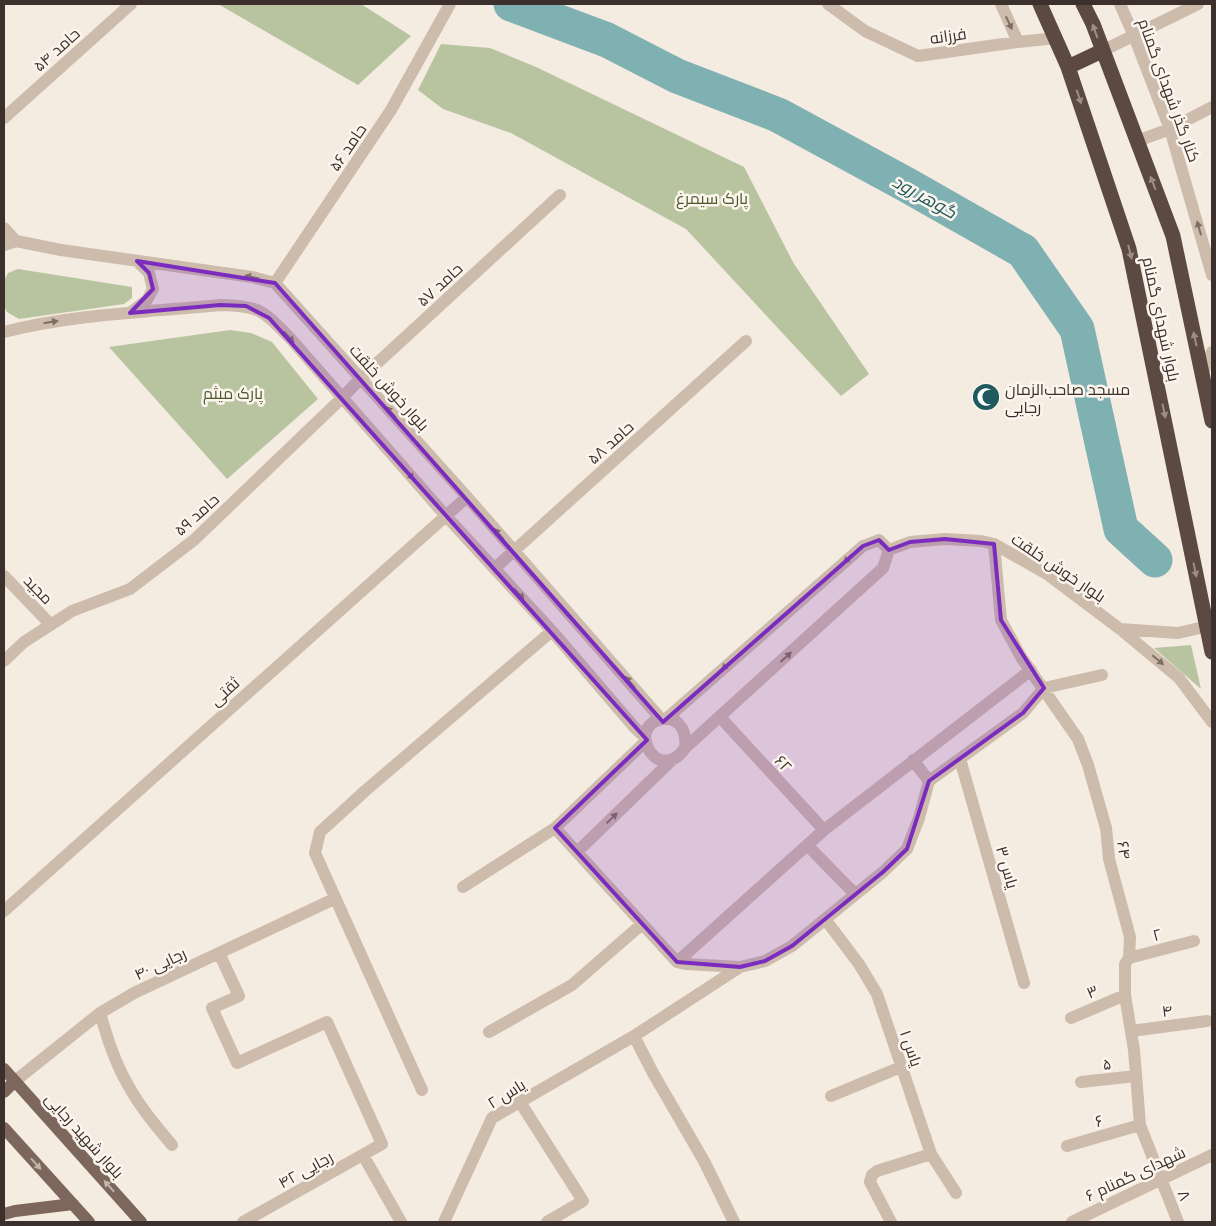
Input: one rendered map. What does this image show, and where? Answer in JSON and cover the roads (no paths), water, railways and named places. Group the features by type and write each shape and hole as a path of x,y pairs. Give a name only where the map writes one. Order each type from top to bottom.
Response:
{"highway":[{"name":"بلوار شهدای گمنام","path":"1040,4 1068,67 1129,249 1212,652"},
{"name":"بلوار شهدای گمنام","path":"1083,4 1093,24 1173,236 1212,421"},
{"path":"1068,67 1102,52"}],"main road":[{"name":"بلوار شهید رجایی","path":"4,1069 141,1222"},
{"path":"4,1092 15,1081"},
{"path":"4,1128 89,1222"},
{"path":"4,1214 73,1204"}],"street":[{"name":"حامد ۵۴","path":"4,118 131,4"},
{"name":"حامد ۵۶","path":"275,283 391,110 450,4"},
{"name":"فرزانه","path":"828,4 866,31 918,56 1056,38"},
{"path":"1000,4 1018,42"},
{"name":"کنار گذر شهدای گمنام","path":"1120,4 1170,129 1212,275"},
{"path":"1102,52 1198,4"},
{"path":"1137,141 1170,129 1212,107"},
{"name":"حامد ۵۷","path":"342,398 361,378 560,195"},
{"path":"4,228 10,243 252,277 275,283"},
{"path":"130,313 147,300 153,290 149,273 137,261"},
{"name":"بلوار خوش خلقت","path":"275,283 664,719"},
{"path":"4,332 65,320 130,313 220,305 246,306 257,309 290,338 446,516 552,631 645,740 648,751 655,758 673,759"},
{"name":"حامد ۵۸","path":"495,568 746,341"},
{"path":"1202,374 1212,352"},
{"name":"حامد ۵۹","path":"4,661 24,642 72,611 130,589 194,540 342,398"},
{"name":"ثقتی","path":"4,911 467,497"},
{"name":"بلوار خوش خلقت","path":"889,550 910,542 945,539 981,541 994,544 1047,574 1120,629 1179,678 1212,722"},
{"path":"463,887 556,828 645,740 648,729 654,723 664,719 863,546 878,540 889,550 883,568 685,748 680,755 673,759 577,852"},
{"name":"۶۴","path":"994,544 1001,620 1021,656 1078,739 1088,765 1106,828 1108,859 1130,937 1129,958 1125,964 1125,995 1131,1031 1140,1125 1161,1179"},
{"name":"مجید","path":"4,576 51,625"},
{"path":"1120,629 1178,633 1208,626"},
{"path":"422,1090 315,853 320,832 373,784 552,631"},
{"path":"676,962 824,830 1031,670"},
{"path":"556,828 676,962 740,967 765,961 792,946 883,872 907,849 929,781 1023,713 1044,688 1102,674"},
{"name":"۶۲","path":"720,717 824,830"},
{"path":"664,719 676,722 683,729 686,738 685,748"},
{"name":"یاس ۳","path":"960,759 1024,983"},
{"path":"913,760 929,781"},
{"path":"807,845 855,894"},
{"name":"رجایی ۴۰","path":"15,1081 100,1013 134,993 334,898"},
{"name":"یاس ۱","path":"825,919 859,964 877,994 931,1154 956,1193"},
{"path":"489,1032 572,985 642,924"},
{"name":"۲","path":"1129,958 1194,941"},
{"name":"رجایی ۴۲","path":"219,953 239,996 212,1008 238,1063 327,1022 382,1144 242,1222"},
{"name":"یاس ۲","path":"444,1222 492,1118 634,1036 740,967"},
{"name":"۳","path":"1071,1018 1125,995"},
{"path":"100,1013 111,1049 127,1084 147,1116 172,1145"},
{"name":"۴","path":"1131,1031 1207,1021"},
{"path":"634,1036 653,1073 704,1161 734,1222"},
{"path":"831,1096 901,1067"},
{"name":"۵","path":"1081,1082 1136,1076"},
{"path":"520,1102 584,1201 547,1222"},
{"name":"۶","path":"1067,1146 1140,1125"},
{"path":"891,1222 870,1182 872,1175 877,1171 931,1154"},
{"path":"363,1155 400,1222"},
{"name":"شهدای گمنام ۶","path":"1072,1222 1212,1155"},
{"name":"۸","path":"1161,1179 1178,1222"}],"waterway":[{"name":"گوهر رود","path":"511,4 607,40 677,76 778,115 1023,251 1077,329 1121,529 1155,560"}],"place":[{"name":"مسجد صاحب‌الزمان رجایی","path":"986,397"}],"park label":[{"name":"پارک سیمرغ","path":"712,197"},
{"name":"پارک میثم","path":"233,392"}]}
